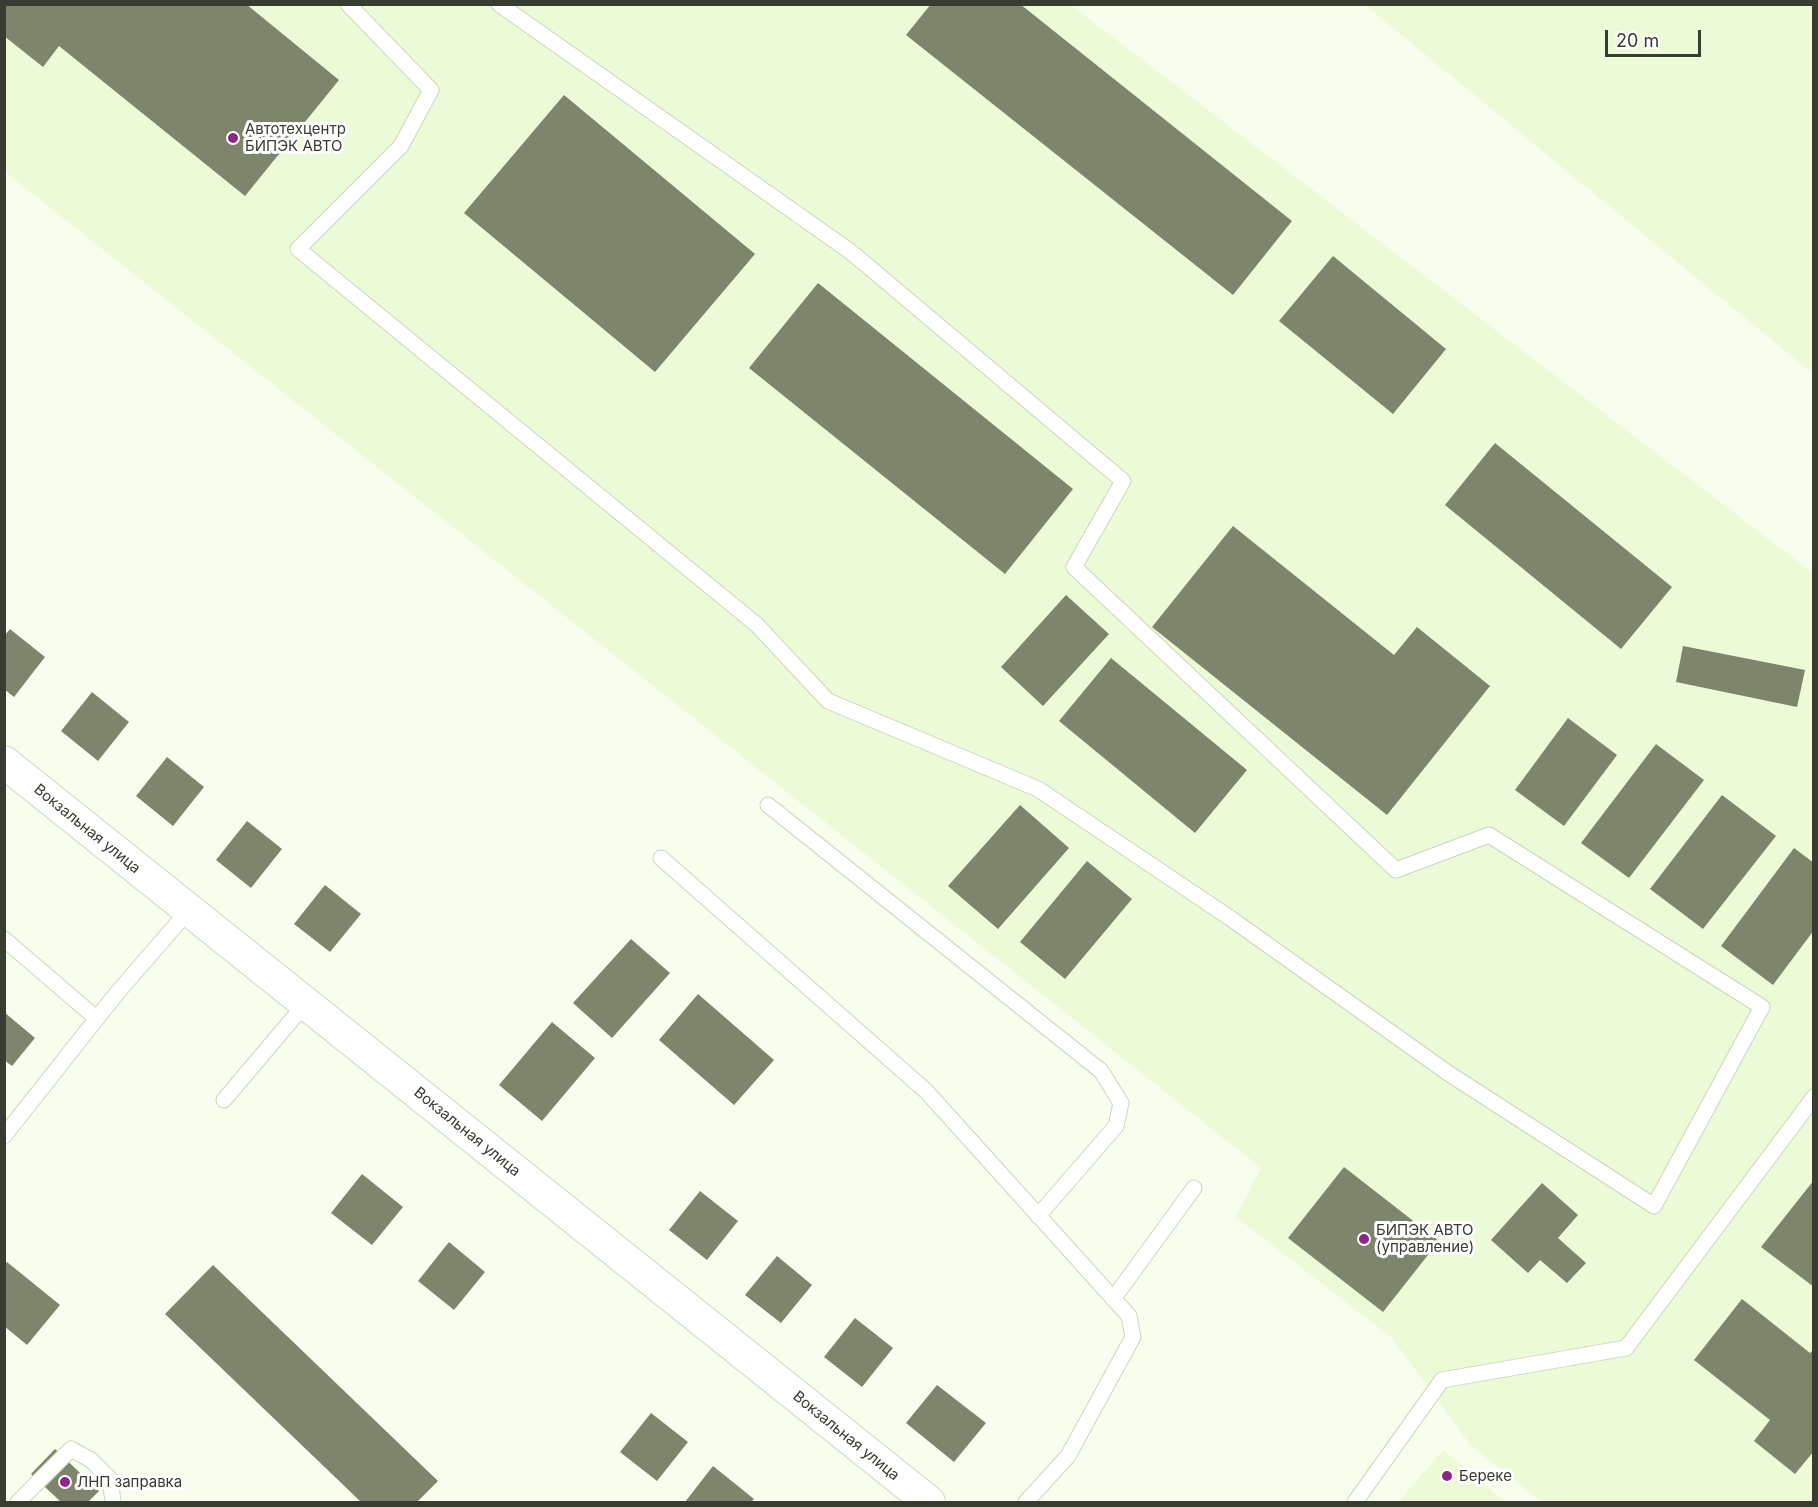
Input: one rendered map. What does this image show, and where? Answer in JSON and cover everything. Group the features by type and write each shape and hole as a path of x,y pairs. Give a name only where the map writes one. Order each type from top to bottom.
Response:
{"street":[{"name":"Вокзальная улица","path":"4,762 929,1503"}],"lane":[{"path":"348,4 432,90 401,146 298,249 757,625 828,701 1038,789 1230,918 1448,1073 1654,1206 1762,1007 1489,835 1396,870 1074,567 1123,481 851,252 500,4"},
{"path":"768,805 1101,1071 1121,1103 1116,1126 1038,1216"},
{"path":"661,858 926,1091 1129,1317 1133,1337 1068,1456 1026,1503"},
{"path":"4,1136 96,1018 189,910"},
{"path":"4,939 96,1018"},
{"path":"224,1100 306,1003"},
{"path":"1355,1503 1442,1380 1626,1348 1814,1097"},
{"path":"1113,1299 1194,1188"},
{"path":"18,1503 71,1449 91,1460 110,1479 113,1503"}],"shaded area":[{"path":"4,5 1071,5 1813,573 1813,1502 1542,1502 1470,1445 1392,1338 1236,1217 1261,1168 5,172"},
{"path":"1365,5 1813,5 1813,374"},
{"name":"Береке","path":"1443,1450 1505,1502 1398,1502"}],"building":[{"name":"Автотехцентр БИПЭК АВТО","path":"4,4 246,4 339,80 245,196 59,46 43,67 4,36"},
{"path":"931,4 1020,4 1292,221 1233,295 906,35"},
{"path":"564,95 755,254 655,372 464,213"},
{"path":"1333,256 1446,349 1393,414 1279,321"},
{"path":"818,283 1073,489 1005,574 749,368"},
{"path":"1495,443 1672,587 1621,649 1445,505"},
{"path":"1233,526 1394,655 1417,627 1490,686 1387,815 1152,627"},
{"path":"1066,595 1109,634 1043,706 1001,667"},
{"path":"10,629 45,657 14,697 4,689 4,636"},
{"path":"1683,646 1805,670 1797,707 1676,682"},
{"path":"1111,658 1247,770 1195,833 1059,721"},
{"path":"92,692 129,722 98,761 61,731"},
{"path":"1568,718 1617,755 1564,826 1515,790"},
{"path":"1656,744 1704,780 1629,878 1581,843"},
{"path":"167,757 204,787 173,826 136,796"},
{"path":"1722,795 1776,836 1703,929 1650,889"},
{"path":"1020,805 1069,848 998,929 948,886"},
{"path":"247,821 282,849 251,888 216,860"},
{"path":"1794,848 1814,863 1814,930 1773,985 1721,946"},
{"path":"1087,861 1132,899 1065,979 1020,942"},
{"path":"325,885 361,914 330,952 294,924"},
{"path":"631,939 670,973 612,1038 573,1003"},
{"path":"698,994 774,1060 734,1105 659,1040"},
{"path":"4,1012 35,1038 12,1066 4,1060"},
{"path":"552,1022 595,1058 542,1121 499,1085"},
{"name":"БИПЭК АВТО (управление)","path":"1344,1167 1439,1241 1383,1312 1288,1238"},
{"path":"362,1174 403,1207 372,1245 331,1213"},
{"path":"1814,1180 1814,1287 1761,1247"},
{"path":"1542,1183 1578,1215 1558,1238 1586,1263 1567,1283 1540,1260 1528,1273 1491,1240"},
{"path":"700,1191 738,1221 707,1260 669,1230"},
{"path":"449,1242 485,1272 454,1310 418,1281"},
{"path":"777,1256 812,1285 781,1323 745,1295"},
{"path":"7,1262 60,1305 27,1345 4,1326 4,1265"},
{"path":"213,1265 438,1481 417,1502 361,1502 165,1314"},
{"path":"1742,1299 1810,1353 1814,1349 1814,1451 1795,1474 1754,1441 1770,1420 1694,1360"},
{"path":"855,1318 893,1348 862,1387 824,1357"},
{"path":"937,1385 986,1423 954,1462 906,1423"},
{"path":"651,1413 688,1442 657,1481 620,1452"},
{"name":"ЛНП заправка","path":"55,1449 99,1491 88,1502 61,1502 31,1474"},
{"path":"713,1466 754,1499 751,1502 685,1502"}],"place":[{"name":"Автотехцентр БИПЭК АВТО","path":"233,138"},
{"name":"БИПЭК АВТО (управление)","path":"1364,1239"},
{"name":"Береке","path":"1447,1476"},
{"name":"ЛНП заправка","path":"65,1482"}]}
